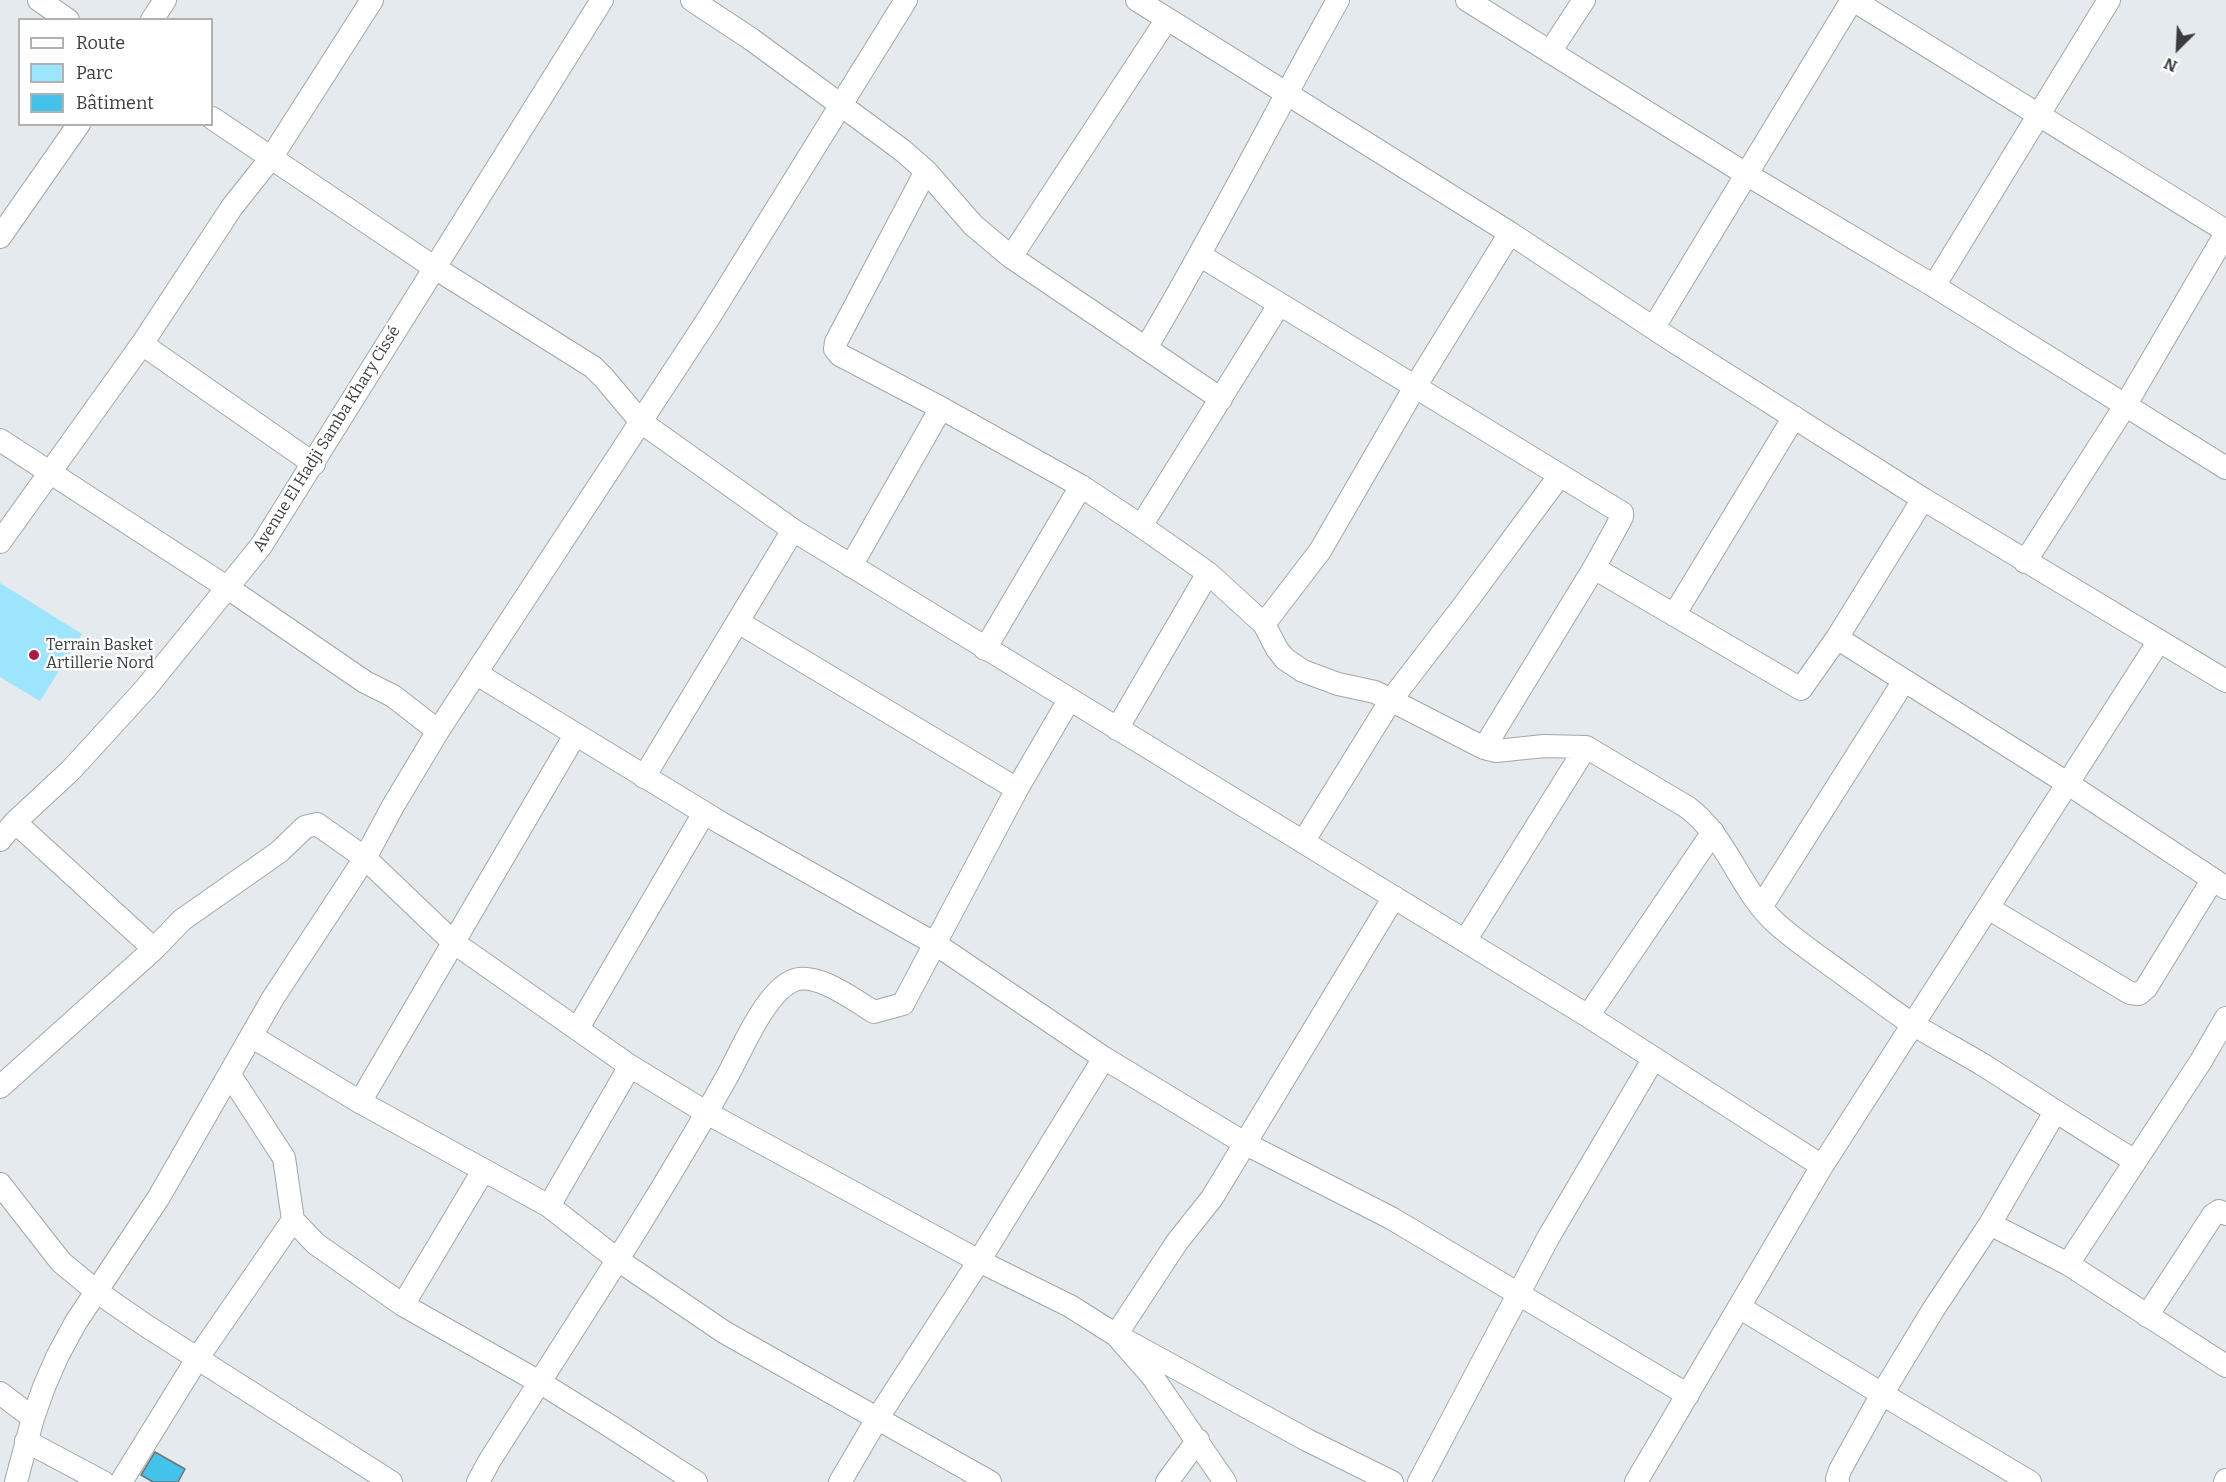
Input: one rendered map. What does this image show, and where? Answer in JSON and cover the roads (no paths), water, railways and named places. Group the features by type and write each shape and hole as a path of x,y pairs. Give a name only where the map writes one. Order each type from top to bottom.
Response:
{"street":[{"path":"39,0 65,18"},
{"path":"153,18 165,0"},
{"path":"0,542 142,344 232,207 271,158 372,0"},
{"name":"Avenue El Hadji Samba Khary Cissé","path":"0,840 15,822 71,770 146,688 261,546 602,0"},
{"path":"692,0 842,104 926,171 973,225 1011,257 1221,399"},
{"path":"16,1482 33,1418 58,1355 96,1291 159,1197 273,998 366,858 393,806 438,731 641,422 906,0"},
{"path":"1137,0 1510,233 1923,499 2226,681"},
{"path":"1146,348 1201,256 1286,93 1338,0"},
{"path":"1467,0 2226,468"},
{"path":"1550,52 1584,0"},
{"path":"1654,327 1852,0 2226,232 2125,406 2025,562"},
{"path":"1934,286 2109,0"},
{"path":"1011,257 1167,19"},
{"path":"213,119 435,268 592,367 641,422 793,530 1588,1016 1822,1166"},
{"path":"0,237 78,126"},
{"path":"926,171 836,342 835,349 840,355 1081,486 1141,526 1208,573 1264,624 1277,649 1286,659 1303,671 1338,684 1375,692 1484,748 1496,751 1544,746 1586,747 1687,807 1698,815 1713,832 1749,892 1761,907 1776,924 1798,942 1913,1024 1983,1065 2135,1161"},
{"path":"1264,624 1320,551 1415,387 1510,233"},
{"path":"1201,256 1622,513 1622,517 1594,567 1484,748"},
{"path":"1141,526 1280,305"},
{"path":"142,344 314,464"},
{"path":"851,566 941,408"},
{"path":"1674,615 1794,417"},
{"path":"0,440 228,588 365,682 393,696 438,731"},
{"path":"1303,842 1391,700 1560,475"},
{"path":"985,649 1081,486"},
{"path":"1594,567 1800,688 1803,687 1837,638 1923,499"},
{"path":"644,777 793,530"},
{"path":"1117,729 1208,573"},
{"path":"738,622 1017,789"},
{"path":"1837,638 2067,783 2219,884 2146,988 2139,994 2130,993 1988,908"},
{"path":"1639,1481 1822,1166 2159,641"},
{"path":"477,674 704,813 934,944 1104,1058 1246,1144 1391,1218 1688,1395"},
{"path":"1761,907 1904,681"},
{"path":"478,1482 618,1260 707,1113 772,996 793,980 817,980 874,1012 903,1004 1017,789 1069,700"},
{"path":"360,1102 574,735"},
{"path":"1465,941 1586,747"},
{"path":"578,1028 704,813"},
{"path":"15,822 154,949"},
{"path":"0,1087 154,949 182,920 279,852 305,827 317,825 366,858 453,942 630,1066 707,1113 979,1261 1070,1306 1116,1335 1307,1440 1392,1482"},
{"path":"1588,1016 1713,832"},
{"path":"1116,1335 1177,1242 1212,1198 1394,897"},
{"path":"2068,1264 2201,1061 2226,1018"},
{"path":"251,1036 360,1102 549,1206 618,1260 724,1332 990,1482"},
{"path":"840,1482 1104,1058"},
{"path":"1419,1482 1548,1238 1654,1059"},
{"path":"549,1206 630,1066"},
{"path":"230,1075 284,1158 293,1220 316,1244 403,1305 541,1383 696,1482"},
{"path":"1838,1482 1840,1470 1882,1394 1933,1310 1990,1224 2055,1112"},
{"path":"403,1305 483,1171"},
{"path":"0,1184 11,1214 60,1262 96,1291 197,1359 391,1482"},
{"path":"2147,1316 2213,1215 2219,1211 2226,1214"},
{"path":"121,1482 197,1359 293,1220"},
{"path":"1990,1224 2068,1264 2226,1366"},
{"path":"1739,1306 2030,1482"},
{"path":"1116,1335 1152,1376 1225,1482"},
{"path":"0,1393 33,1418"},
{"path":"1167,1482 1198,1440"},
{"path":"26,1441 103,1482"}],"place":[{"name":"Terrain Basket Artillerie Nord","path":"34,655"}]}
